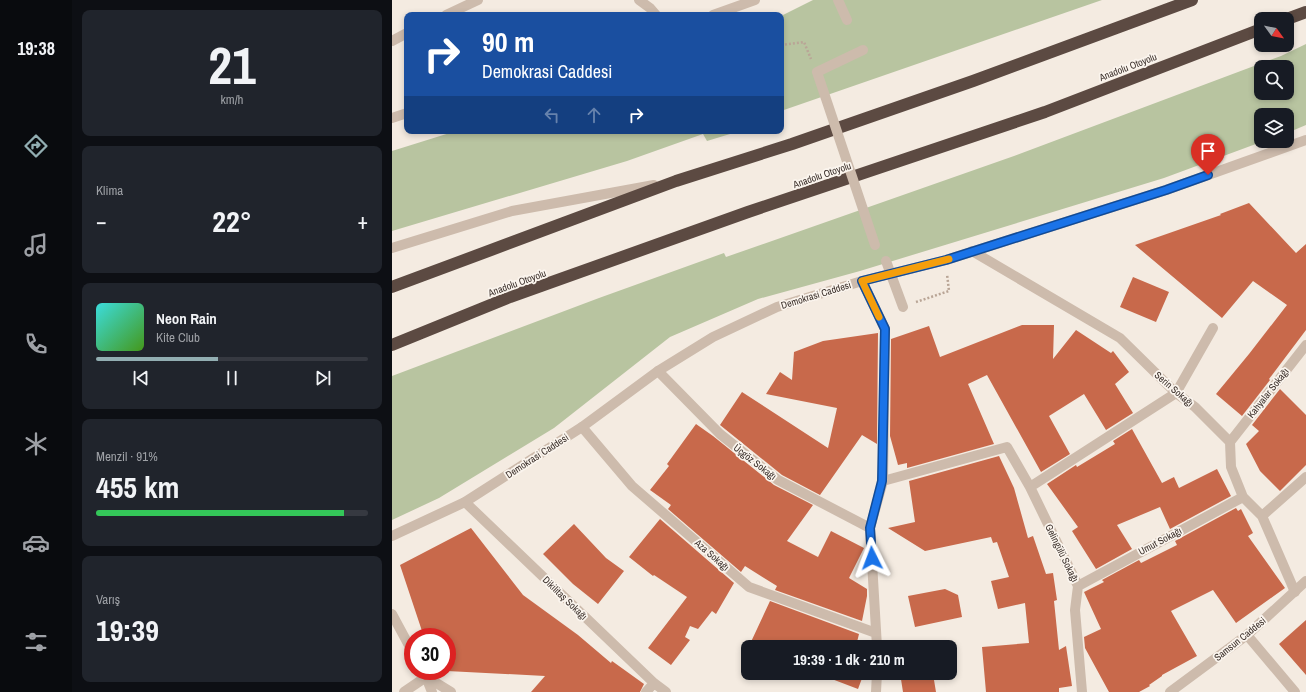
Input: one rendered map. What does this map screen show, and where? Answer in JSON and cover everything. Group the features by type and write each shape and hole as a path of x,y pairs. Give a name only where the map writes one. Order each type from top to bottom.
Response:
{"highway":[{"path":"392,287 676,181 807,139 973,81 1192,0"},
{"path":"1294,16 1306,12"},
{"name":"Anadolu Otoyolu","path":"392,345 510,297 733,218 1045,112 1254,32"}],"street":[{"path":"452,12 478,0"},
{"path":"639,0 653,12"},
{"path":"838,0 847,20"},
{"path":"720,12 748,1"},
{"path":"392,40 404,35"},
{"path":"863,50 817,72 875,245 880,243"},
{"path":"392,118 404,114"},
{"name":"Demokrasi Caddesi","path":"392,536 465,502 582,427 658,371 713,337 777,307 862,281 946,260 1166,190 1306,140"},
{"path":"392,248 512,211 676,181"},
{"name":"Serin Sokağı","path":"972,251 1120,338 1176,393 1195,407 1230,442"},
{"path":"886,261 903,307"},
{"path":"862,281 885,329 882,481 870,528 876,640"},
{"path":"1030,487 1176,393 1213,328"},
{"name":"Kahyalar Sokağı","path":"1230,442 1306,345"},
{"name":"Üçgöz Sokağı","path":"658,371 720,434 778,480 870,528"},
{"name":"Aza Sokağı","path":"582,427 632,486 749,587 876,633"},
{"path":"1230,442 1231,467 1243,497 1262,516 1295,592"},
{"name":"Gelingülü Sokağı","path":"882,481 1007,447 1030,487 1078,586 1074,610 1082,692"},
{"path":"1262,516 1306,477"},
{"name":"Umut Sokağı","path":"1078,586 1243,497"},
{"name":"Dikilitaş Sokağı","path":"465,502 654,683 666,692"},
{"name":"Samsun Caddesi","path":"1170,692 1247,635 1306,581"},
{"path":"392,614 404,636"},
{"path":"1247,635 1295,692"},
{"path":"404,692 417,680"},
{"path":"427,680 432,692"},
{"path":"433,680 451,692"},
{"path":"876,692 877,680"},
{"path":"646,692 654,683"}],"path":[{"path":"784,45 804,42"},
{"path":"903,307 949,291"}],"green space":[{"path":"813,0 1102,0 784,110 784,14"},
{"path":"1306,44 1306,125 1294,130 1294,108 1254,108 1254,145 1164,178 860,271 758,299 670,337 554,428 439,498 392,520 392,376 599,298 724,253 726,257 1014,156 1254,66 1254,100 1294,100 1294,60 1270,60 1289,52 1294,52 1294,50"},
{"path":"446,134 703,134 627,161 392,231 392,151"},
{"path":"703,134 730,134 707,141"}],"building":[{"path":"1249,203 1296,253 1306,244 1306,330 1242,416 1216,394 1287,305 1253,281 1222,318 1135,245 1221,215 1220,214"},
{"path":"1133,277 1169,292 1156,322 1120,307"},
{"path":"1022,325 1054,325 1053,359 1076,330 1111,353 1113,351 1129,372 1115,384 1133,413 1106,430 1084,394 1049,416 1070,454 1041,472 987,375 968,384 994,444 907,468 907,463 898,465 890,436 891,339 929,326 940,357"},
{"path":"878,333 877,444 862,435 820,495 782,475 720,425 742,392 828,448 837,408 766,394 780,372 792,380 794,352 823,341"},
{"path":"1280,389 1306,415 1306,465 1280,491 1260,471 1246,444 1259,431 1252,425"},
{"path":"696,424 774,485 813,505 787,541 818,557 831,531 864,548 849,578 867,589 862,621 775,590 777,586 745,566 741,572 668,509 671,505 650,490 669,466 667,464"},
{"path":"1132,429 1162,483 1174,477 1179,488 1217,469 1231,496 1170,529 1160,507 1117,525 1132,549 1096,569 1072,531 1078,527 1047,484 1076,465 1077,467 1115,444 1113,441"},
{"path":"999,456 1014,488 1028,538 1033,536 1046,574 1053,573 1057,600 1054,601 1059,650 1066,646 1072,686 1059,688 1059,692 986,692 982,647 1029,643 1025,603 998,609 991,581 1009,577 997,542 993,543 991,537 925,551 888,528 915,522 909,481"},
{"path":"1236,508 1238,511 1241,509 1253,533 1248,536 1285,588 1236,623 1213,590 1171,611 1197,656 1162,675 1149,685 1150,686 1139,692 1109,692 1085,648 1084,637 1101,629 1084,592 1104,582 1102,580 1139,560 1141,563 1177,545 1175,541"},
{"path":"660,519 734,583 716,614 712,611 698,629 690,626 685,637 690,640 671,665 648,648 687,597 654,575 653,576 629,557"},
{"path":"574,524 606,558 624,571 598,604 573,584 543,554"},
{"path":"471,528 523,595 578,635 611,663 612,661 644,684 640,692 531,692 545,676 456,671 456,628 421,628 400,565"},
{"path":"945,589 958,595 962,617 915,627 908,596"},
{"path":"770,601 859,634 858,640 752,640"},
{"path":"1306,620 1306,675 1279,644"},
{"path":"834,680 861,680 858,689"},
{"path":"901,680 934,680 936,692 903,692"}],"slow traffic":[{"path":"879,317 862,281 949,259"}],"route":[{"path":"872,558 870,528 882,481 885,329 862,281 946,260 1166,190 1208,175"}]}
